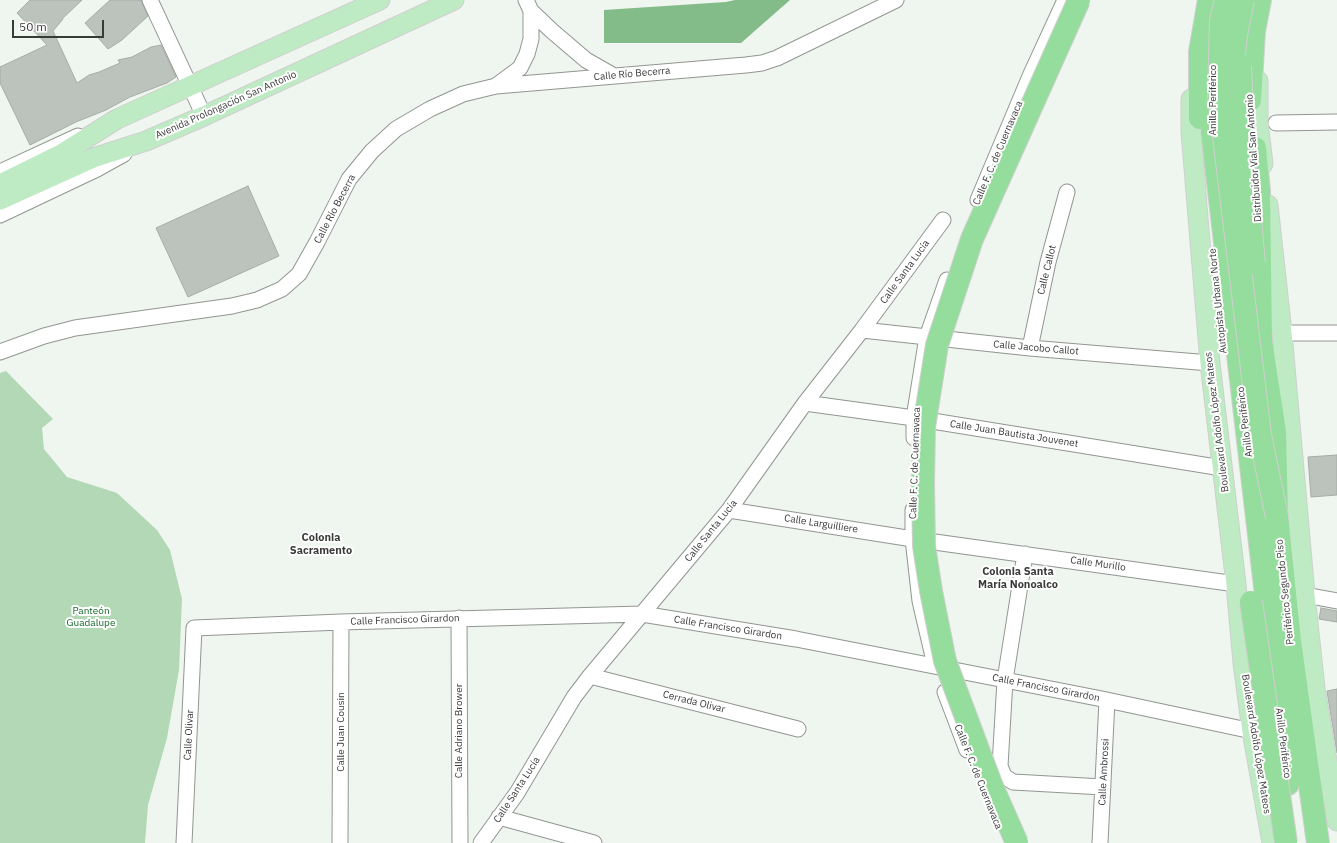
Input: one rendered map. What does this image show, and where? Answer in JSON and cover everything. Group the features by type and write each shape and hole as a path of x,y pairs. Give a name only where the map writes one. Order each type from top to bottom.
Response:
{"highway":[{"path":"1016,843 991,784 945,661 924,546 924,427 937,345 972,239 1079,0"},
{"name":"Autopista Urbana Norte","path":"1208,0 1200,52 1200,120 1204,180 1251,602 1286,843"},
{"name":"Anillo Periférico","path":"1218,0 1213,20 1212,131 1281,730 1296,843"},
{"path":"1226,0 1221,21 1230,62 1244,152 1255,276 1252,291 1261,341"},
{"path":"1230,62 1228,26 1233,0"},
{"path":"1230,62 1243,0"},
{"name":"Anillo Periférico","path":"1247,0 1242,28 1239,60 1240,124 1279,612 1311,843"},
{"path":"1253,0 1219,95 1260,434 1277,517"},
{"name":"Distribuidor Vial San Antonio","path":"1260,0 1254,31 1250,93 1258,191 1261,341"},
{"name":"Periférico Segundo Piso","path":"1261,341 1275,432 1277,517 1290,641 1318,843"},
{"path":"1290,641 1311,707 1334,843"},
{"path":"1279,843 1272,789 1281,730"}],"main road":[{"path":"0,184 61,154 117,119 380,0"},
{"name":"Avenida Prolongación San Antonio","path":"146,141 204,116 454,0"},
{"name":"Boulevard Adolfo López Mateos","path":"1200,0 1190,60 1191,132 1210,363 1236,584 1243,663 1252,731 1272,843"},
{"path":"1270,0 1260,43 1258,122 1282,333 1305,596 1315,688 1337,821"},
{"path":"0,200 93,158 146,141"}],"street":[{"path":"150,0 204,116"},
{"name":"Calle Río Becerra","path":"0,352 44,336 75,328 232,306 257,300 282,289 299,274 349,179 372,151 396,129 430,109 463,94 496,86 762,63 777,58 896,0"},
{"name":"Calle F. C. de Cuernavaca","path":"1006,843 957,726 936,666 920,601 913,539 914,418 927,337 963,234 1031,74 1065,0"},
{"path":"529,6 552,31 586,60 614,76"},
{"path":"496,86 514,73 524,61 531,39 529,6"},
{"path":"0,172 50,148 117,119"},
{"path":"1276,123 1337,122"},
{"name":"Avenida Prolongación San Antonio","path":"0,215 97,169 146,141"},
{"name":"Calle Callot","path":"1030,348 1048,262 1067,192"},
{"name":"Calle Santa Lucía","path":"480,843 517,793 574,697 729,510 805,403 862,330 944,220"},
{"name":"Calle Jacobo Callot","path":"862,330 1030,348 1210,363"},
{"path":"1282,333 1337,333"},
{"name":"Calle Juan Bautista Jouvenet","path":"805,403 914,418 1222,468"},
{"name":"Calle Larguilliere","path":"729,510 913,539"},
{"name":"Calle Murillo","path":"913,539 1236,584"},
{"path":"1025,554 1005,680 1000,766 1004,776 1013,782 1103,787"},
{"path":"1305,596 1337,602"},
{"name":"Calle Francisco Girardon","path":"194,628 459,618 642,614 796,639 1107,700 1252,731"},
{"name":"Calle Adriano Brower","path":"459,618 460,843"},
{"name":"Calle Juan Cousin","path":"340,843 341,622"},
{"name":"Calle Olivar","path":"184,843 194,628"},
{"name":"Cerrada Olivar","path":"590,676 798,729"},
{"name":"Calle Ambrossi","path":"1100,843 1107,700"},
{"path":"499,817 594,843"}],"green space":[{"name":"Panteón Guadalupe","path":"6,371 53,419 42,428 44,449 67,477 117,493 157,530 170,550 182,599 179,670 167,738 148,805 145,843 0,843 0,373"}],"shaded area":[{"path":"735,0 790,0 741,43 604,43 604,10 726,2"}],"building":[{"path":"30,0 82,0 62,19 53,31 77,83 89,75 120,63 118,60 132,57 151,47 161,45 176,77 167,83 130,97 106,110 76,122 30,145 0,83 0,67 47,45 17,13"},
{"path":"110,0 141,0 148,16 122,40 108,49 85,23"},
{"path":"248,186 279,256 188,297 156,228"},
{"path":"1337,455 1337,495 1311,497 1308,457"},
{"path":"1321,608 1337,611 1337,622 1319,619"},
{"path":"1337,689 1337,753 1327,691"}],"district":[{"name":"Colonia Sacramento","path":"321,544"},
{"name":"Colonia Santa María Nonoalco","path":"1018,578"}]}
